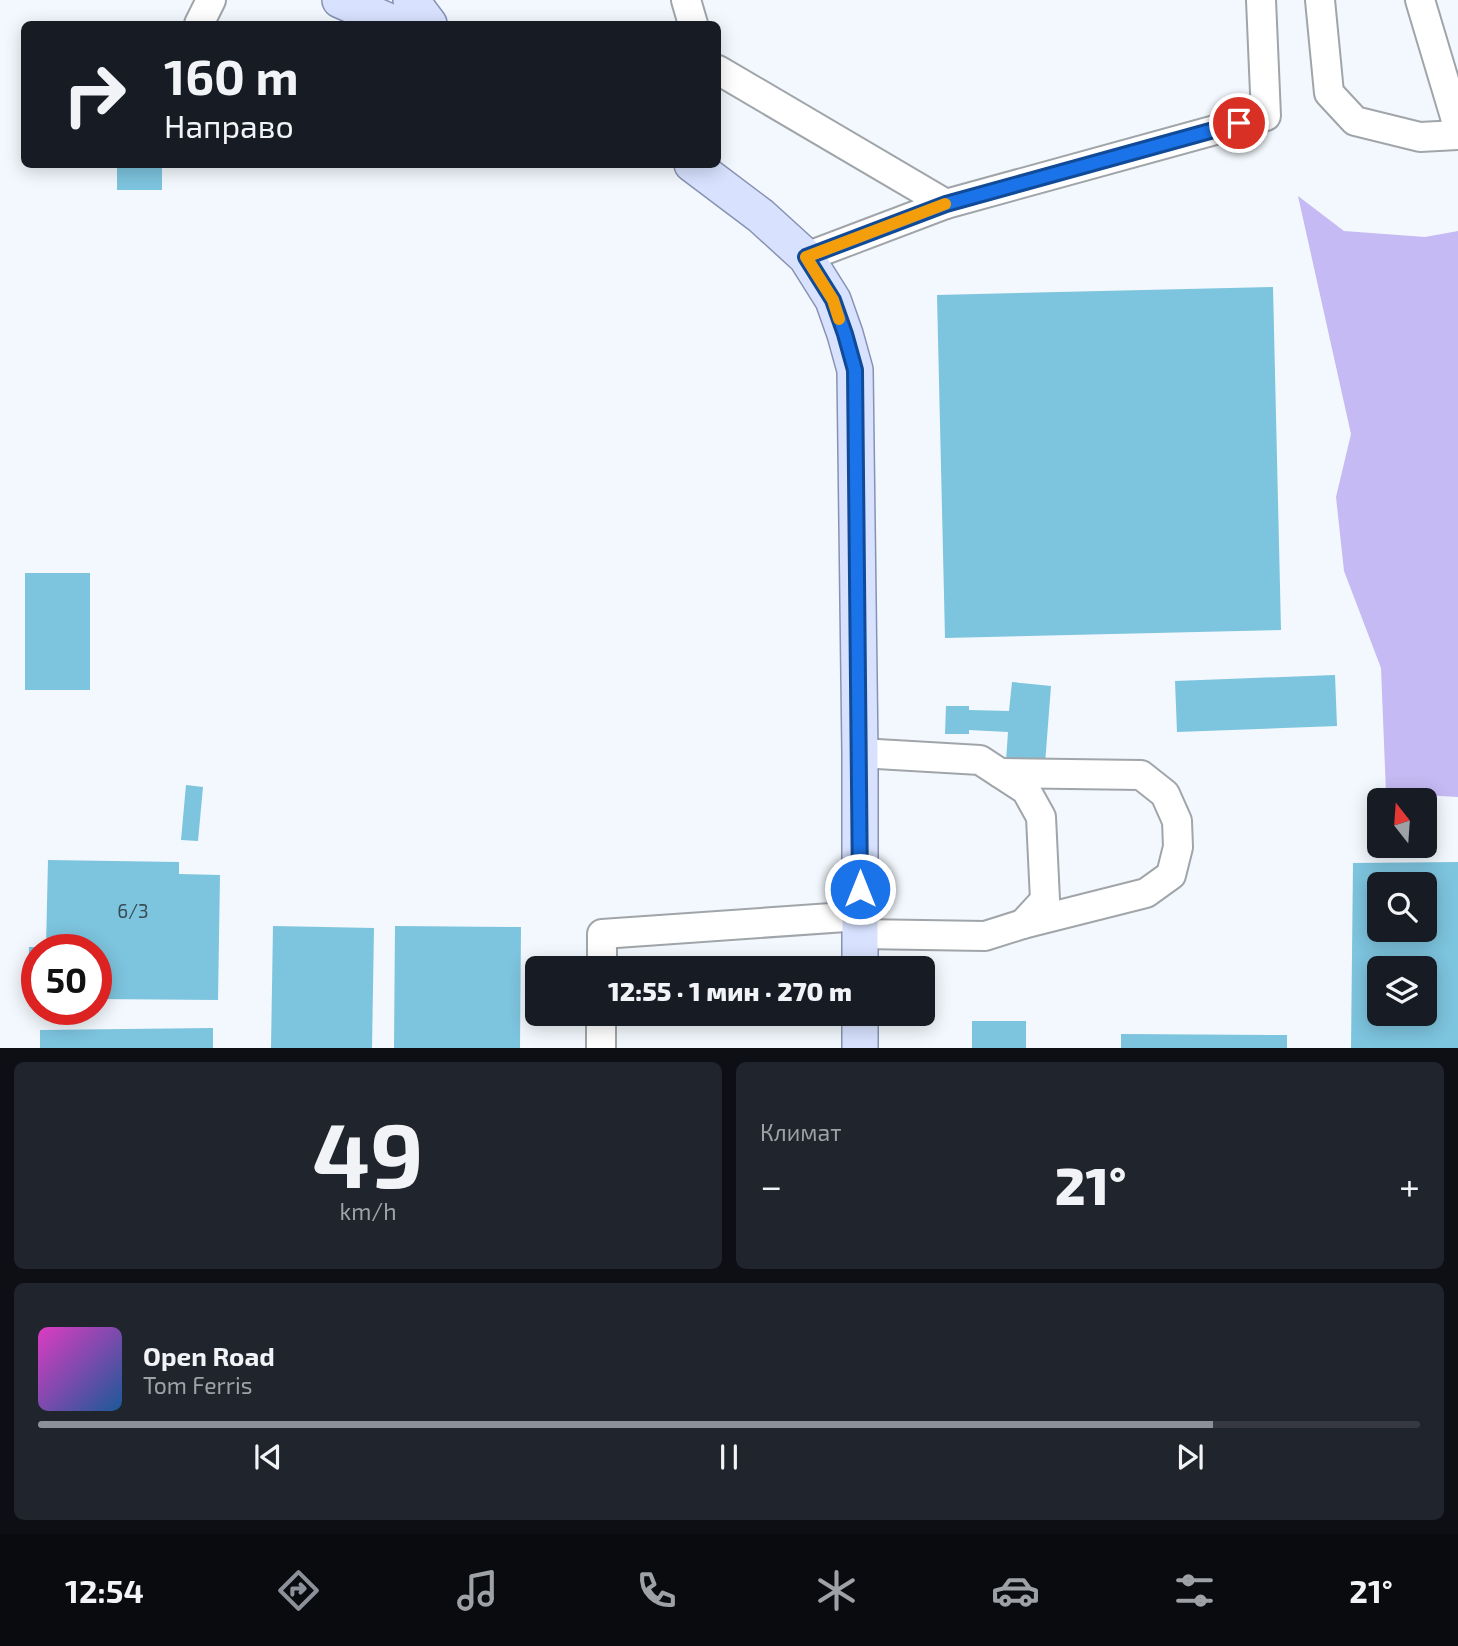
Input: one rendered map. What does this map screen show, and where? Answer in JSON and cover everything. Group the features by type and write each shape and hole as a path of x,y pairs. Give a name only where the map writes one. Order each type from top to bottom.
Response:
{"main road":[{"path":"340,0 388,21"},
{"path":"411,0 427,21"},
{"path":"697,168 761,216 806,257 833,300 855,370 860,939"},
{"path":"860,1026 860,1048"}],"lane":[{"path":"200,21 211,0"},
{"path":"686,0 692,21"},
{"path":"806,257 946,204 1266,116 1261,0"},
{"path":"1320,0 1329,93 1355,121 1420,137 1458,135"},
{"path":"1420,0 1458,127"},
{"path":"721,72 946,204"},
{"path":"860,753 980,760 1026,790 1041,817 1045,900 1023,924"},
{"path":"602,956 602,934 860,939 985,936 1146,893 1171,875 1178,847 1177,821 1165,794 1141,775 1000,773"},
{"path":"601,1026 601,1048"}],"shaded area":[{"path":"1298,196 1344,231 1425,237 1458,231 1458,797 1437,796 1437,788 1386,788 1381,668 1344,571 1336,497 1351,434"}],"building":[{"path":"117,168 162,168 162,190 117,190"},
{"path":"1273,287 1281,630 945,638 937,295"},
{"path":"25,573 90,573 90,690 25,690"},
{"path":"1335,675 1337,726 1177,732 1175,681"},
{"path":"1012,682 1051,686 1045,764 1006,761 1008,732 969,730 969,734 945,734 946,706 969,706 969,710 1009,711"},
{"path":"186,785 203,787 198,841 181,840"},
{"path":"48,860 179,862 179,874 220,875 218,1000 112,999 112,934 46,934"},
{"path":"1458,862 1458,1048 1351,1048 1353,863"},
{"path":"273,926 374,928 372,1048 271,1048"},
{"path":"395,926 521,927 520,1048 394,1048"},
{"path":"972,1021 1026,1021 1026,1048 972,1048"},
{"path":"213,1028 213,1048 40,1048 40,1030"},
{"path":"1121,1034 1287,1035 1287,1048 1121,1048"}],"slow traffic":[{"path":"839,319 833,300 806,257 945,204"}],"route":[{"path":"860,889 855,370 833,300 806,257 946,204 1239,123"}]}
